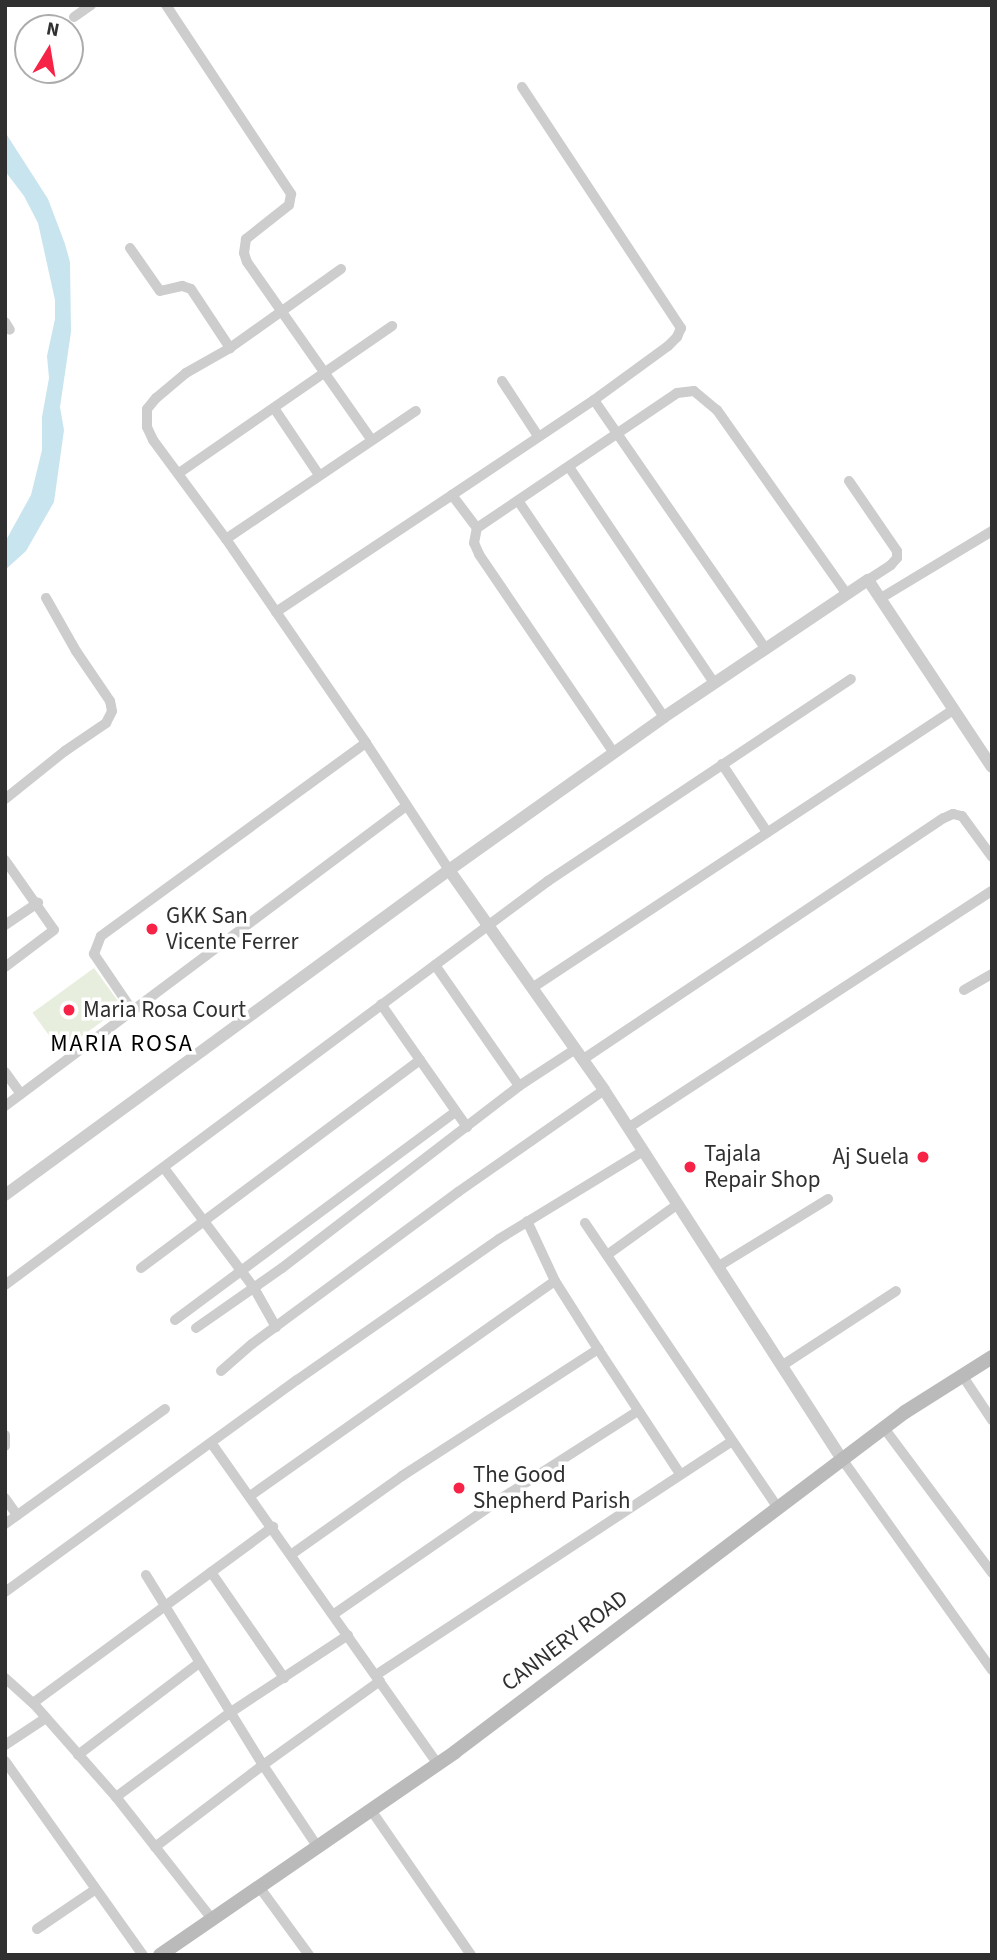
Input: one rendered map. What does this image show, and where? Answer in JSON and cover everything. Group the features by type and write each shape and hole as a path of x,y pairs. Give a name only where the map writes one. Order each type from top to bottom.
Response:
{"main road":[{"name":"CANNERY ROAD","path":"160,1955 438,1764 884,1428 992,1357"}],"street":[{"path":"166,5 241,113 291,194 289,205 253,231 244,246 247,262 371,439"},
{"path":"276,612 594,400 677,337 681,328 522,87"},
{"path":"130,248 160,291 163,293 182,286 191,289 229,348"},
{"path":"341,269 229,348 186,373 156,398 147,409 147,427 153,440 226,539 366,743 405,806 604,1090 842,1459 992,1670"},
{"path":"179,473 392,326"},
{"path":"502,381 538,436"},
{"path":"614,752 480,554 474,543 477,528 677,393 694,391 724,418 846,593"},
{"path":"594,400 766,649"},
{"path":"274,408 319,475"},
{"path":"226,539 416,411"},
{"path":"569,467 714,683"},
{"path":"5,1195 614,752 891,565 897,558 897,551 849,481"},
{"path":"452,495 477,528"},
{"path":"519,502 664,718"},
{"path":"881,598 992,531"},
{"path":"868,580 992,767"},
{"path":"5,799 65,751 106,723 112,711 110,701 76,651 46,598"},
{"path":"5,1285 488,926 722,764 851,679"},
{"path":"532,988 953,710"},
{"path":"132,1010 94,954 101,936 366,743"},
{"path":"722,764 767,832"},
{"path":"5,1105 405,806"},
{"path":"196,1328 254,1288 519,1086 578,1055 944,818 953,814 962,816 991,855"},
{"path":"5,860 38,903 53,932 5,967"},
{"path":"628,1128 992,891"},
{"path":"5,925 38,903"},
{"path":"435,965 519,1086"},
{"path":"964,989 992,974"},
{"path":"381,1004 467,1127"},
{"path":"141,1268 420,1060"},
{"path":"5,1072 21,1094"},
{"path":"221,1371 458,1192 604,1090"},
{"path":"174,1320 242,1273 455,1112"},
{"path":"5,1592 297,1380 527,1221 580,1192 643,1151"},
{"path":"164,1168 254,1288 276,1327"},
{"path":"719,1266 828,1199"},
{"path":"607,1255 678,1204"},
{"path":"527,1221 555,1281 680,1474"},
{"path":"585,1223 778,1508"},
{"path":"250,1496 555,1281"},
{"path":"783,1365 896,1291"},
{"path":"292,1554 402,1476 598,1349"},
{"path":"962,1375 992,1420"},
{"path":"5,1524 165,1409"},
{"path":"334,1614 505,1496 638,1412"},
{"path":"884,1428 992,1573"},
{"path":"5,1435 5,1446"},
{"path":"155,1847 378,1678 732,1441"},
{"path":"212,1444 438,1764"},
{"path":"5,1498 18,1516"},
{"path":"33,1703 273,1527"},
{"path":"211,1572 284,1678"},
{"path":"146,1575 263,1765 317,1846"},
{"path":"117,1797 231,1712 348,1635"},
{"path":"78,1755 199,1663"},
{"path":"5,1678 33,1703 117,1797 212,1919"},
{"path":"5,1745 46,1718"},
{"path":"5,1761 143,1955"},
{"path":"371,1810 471,1955"},
{"path":"260,1888 309,1955"},
{"path":"37,1929 96,1889"}],"green space":[{"path":"94,968 122,1007 61,1052 33,1013"}],"water":[{"path":"5,132 48,199 65,244 70,262 71,332 60,407 64,430 54,502 26,551 5,570 5,542 31,495 42,450 42,417 49,378 47,356 55,319 55,300 38,223 24,196 5,171"}],"place":[{"name":"GKK San Vicente Ferrer","path":"152,929"},
{"name":"Maria Rosa Court","path":"69,1010"},
{"name":"Aj Suela","path":"923,1157"},
{"name":"Tajala Repair Shop","path":"690,1167"},
{"name":"The Good Shepherd Parish","path":"459,1488"}],"district":[{"name":"MARIA ROSA","path":"122,1044"}]}
